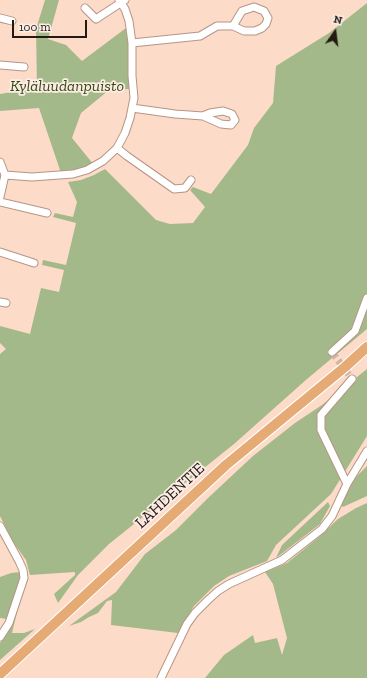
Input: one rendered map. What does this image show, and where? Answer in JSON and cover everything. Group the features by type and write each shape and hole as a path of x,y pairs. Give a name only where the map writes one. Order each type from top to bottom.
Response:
{"highway":[{"name":"LAHDENTIE","path":"0,674 226,465 345,367 367,347"}],"street":[{"path":"5,175 32,177 54,176 73,174 87,170 103,161 117,148 125,133 134,98 132,43 128,21 122,1 96,19 85,8"},
{"path":"132,43 200,36 217,26 233,26 244,31 255,31 266,24 268,18 264,11 254,7 242,12 233,26"},
{"path":"0,18 12,21"},
{"path":"0,65 24,67"},
{"path":"132,108 203,116"},
{"path":"117,148 174,189 185,188 191,180"},
{"path":"0,162 5,175 0,196"},
{"path":"0,202 47,213"},
{"path":"0,252 34,262"},
{"path":"332,352 355,330 367,298"},
{"path":"347,484 320,430 321,415 352,379"},
{"path":"161,678 187,624 195,613 208,600 229,584 282,560 322,529 332,516 347,484 367,451"},
{"path":"0,526 23,570 24,578 10,623 0,637"}],"green space":[{"name":"Kyläluudanpuisto","path":"45,0 59,0 48,39 66,45 82,61 126,28 128,40 129,89 109,90 81,113 72,138 94,165 87,168 61,173 39,108 0,111 0,94 37,88 36,29"},
{"path":"367,3 367,329 307,379 234,444 109,544 78,575 58,603 54,594 75,575 75,572 30,575 26,560 13,542 0,516 0,354 6,349 0,343 0,326 30,334 41,288 59,292 64,270 42,265 43,260 66,265 76,223 53,217 55,213 73,217 77,202 68,182 81,180 105,169 156,220 170,224 193,223 205,207 190,190 193,187 211,194 248,145 254,128 273,103 276,66 329,33"},
{"path":"367,369 367,436 331,494 276,545 267,561 229,576 214,586 194,606 178,633 111,625 112,600 107,601 98,613 81,622 69,626 116,592 145,554 176,530 253,456 295,423 322,405"},
{"path":"367,466 367,496 343,507 341,505 351,482"},
{"path":"328,502 330,506 320,524 276,558 282,545"},
{"path":"367,503 367,678 205,678 224,655 253,635 255,643 277,638 282,655 287,638 273,584 265,572 287,563 319,537 338,519"},
{"path":"21,572 21,579 7,619 0,618 0,577 11,573"},
{"path":"18,608 12,633 24,633 35,629 0,660 0,643 11,628"}],"tunnel":[{"path":"332,352 352,379"}]}
